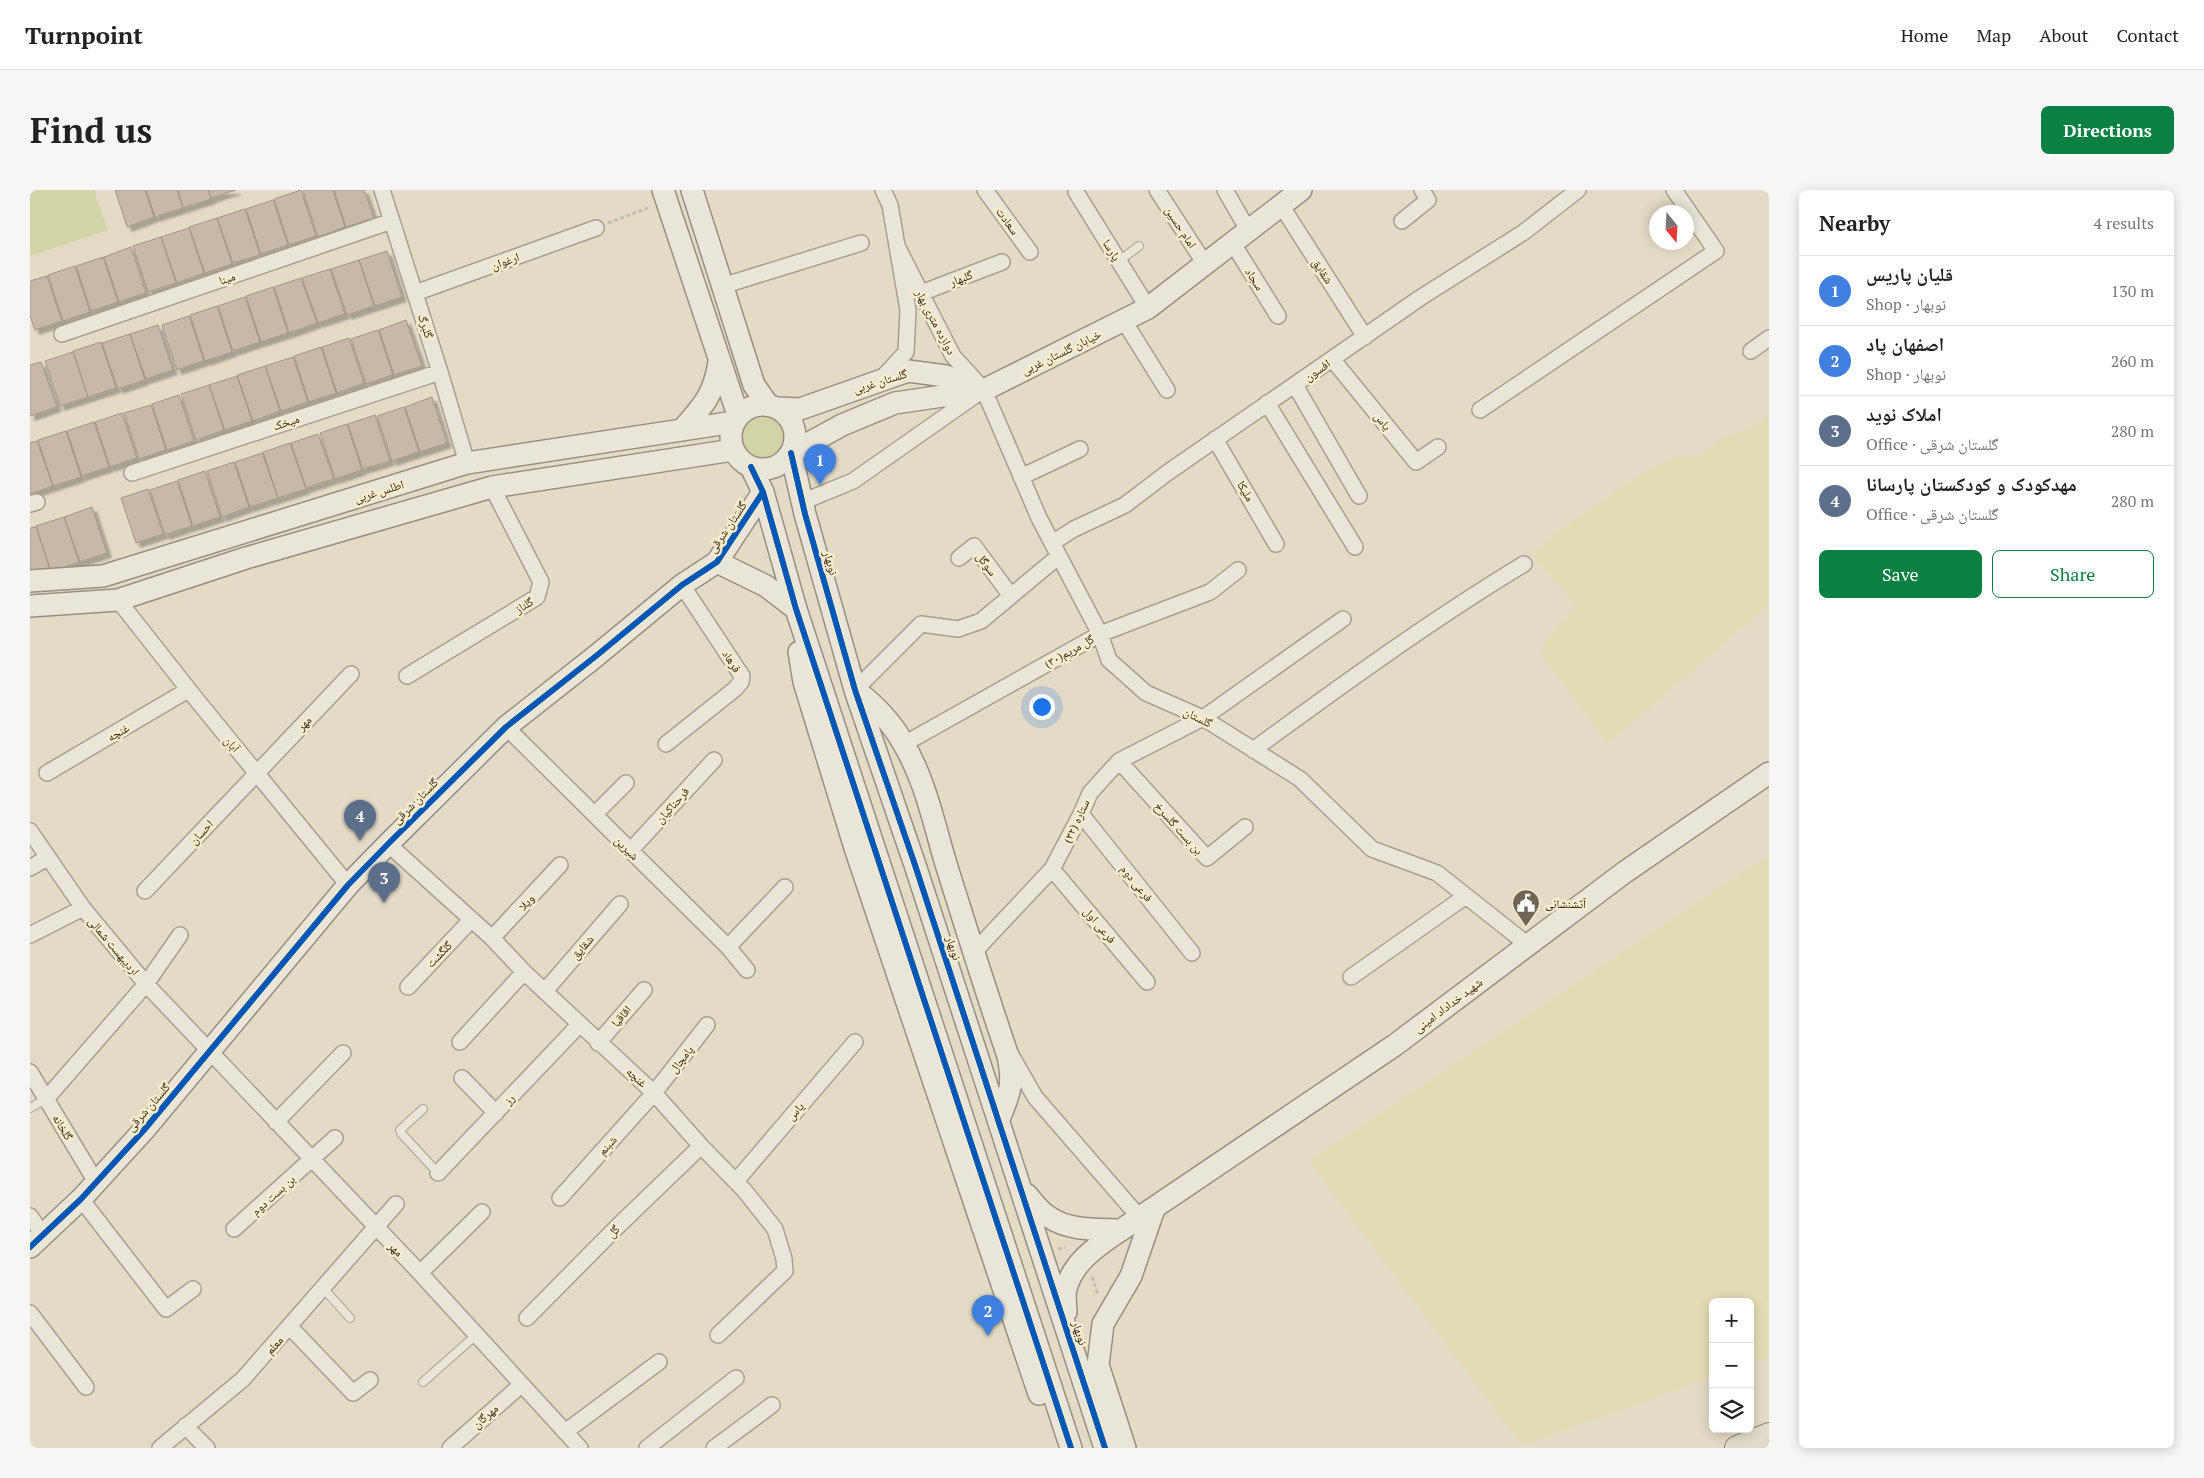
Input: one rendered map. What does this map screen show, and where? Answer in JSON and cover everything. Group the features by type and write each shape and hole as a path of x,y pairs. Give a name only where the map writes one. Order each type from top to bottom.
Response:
{"main road":[{"path":"1737,1448 1769,1435"}],"street":[{"name":"گلبرگ","path":"382,190 467,463"},
{"path":"692,190 754,385 773,406 791,420 794,428 795,445 791,453 778,466 769,469 751,467 744,463 733,450 730,436 736,419 752,406 773,406"},
{"name":"سعادت","path":"985,190 1030,252"},
{"name":"امام حسین","path":"1157,190 1205,264"},
{"name":"سجاد","path":"1225,190 1240,236 1278,316"},
{"name":"خیابان گلستان غربی","path":"791,453 842,425 895,403 984,390 1124,321 1148,308 1301,190"},
{"path":"1402,221 1428,200 1422,190"},
{"name":"افسون","path":"855,690 921,624 958,629 981,621 1011,596 1074,529 1125,506 1267,403 1333,360 1420,298 1524,232 1578,190"},
{"path":"1480,410 1716,250 1674,190"},
{"path":"881,379 906,352 908,310 886,191"},
{"name":"پارسا","path":"1076,192 1148,308"},
{"path":"665,196 736,419"},
{"name":"شقایق","path":"1281,205 1365,337"},
{"name":"مینا","path":"62,334 392,221"},
{"name":"ارغوان","path":"415,293 596,228"},
{"path":"722,286 861,243"},
{"name":"دوازده متری بهار","path":"898,248 953,356 984,390"},
{"name":"گلبهار","path":"921,293 1002,262"},
{"path":"1124,321 1167,390"},
{"path":"1751,351 1769,338"},
{"name":"یاس","path":"1333,360 1416,462 1438,447"},
{"path":"682,430 706,403 716,382 719,361"},
{"name":"گلستان غربی","path":"773,406 800,409 908,371 946,376 984,390"},
{"name":"میخک","path":"132,473 440,372"},
{"path":"1295,385 1359,496"},
{"path":"802,502 853,481 984,390"},
{"name":"گلستان","path":"984,390 1021,476 1056,550 1100,634 1109,660 1146,694 1204,718 1300,779 1372,849 1437,873 1528,945"},
{"path":"1267,403 1355,547"},
{"name":"اطلس غربی","path":"30,581 103,576 467,463 682,430 736,419"},
{"name":"ملیکا","path":"1215,439 1276,544"},
{"path":"1021,476 1080,449"},
{"path":"30,606 118,600 246,558 492,487 733,450"},
{"name":"نوبهار","path":"791,453 802,502 855,690 972,1036 1105,1448"},
{"path":"751,467 763,492 796,609 938,1043 977,1186"},
{"name":"گلناز","path":"407,676 538,597 541,582 492,487"},
{"name":"گلستان شرقی","path":"36,1241 81,1199 211,1052 348,885 506,727 682,585 717,562 763,492"},
{"name":"سوگل","path":"959,558 974,546 1011,596"},
{"name":"گلستان شرقی","path":"717,562 766,586 796,609"},
{"path":"1253,750 1356,675 1462,602 1524,564"},
{"name":"گل مریم(۳۰)","path":"904,744 1100,634 1210,592 1238,570"},
{"name":"فرهاد","path":"666,744 735,689 741,682 742,676 682,585"},
{"name":"آبان","path":"118,600 188,690 348,885"},
{"path":"796,609 800,660 804,682 856,851 977,1186 1025,1332 1058,1448"},
{"name":"ستاره (۳۲)","path":"973,953 1052,868 1082,814 1090,793 1119,761 1204,718 1343,618"},
{"name":"مهر","path":"257,773 352,674"},
{"name":"غنچه","path":"48,773 188,690"},
{"path":"855,690 878,707 904,744 918,774 973,953 1003,1040 1012,1075 1011,1088 999,1119"},
{"name":"شیرین","path":"506,727 728,947 747,970"},
{"name":"فرحناکیان","path":"630,851 714,760"},
{"name":"بن بست گلسرخ","path":"1119,761 1207,858 1245,827"},
{"name":"احسان","path":"145,891 257,773"},
{"name":"شهید خداداد امینی","path":"1067,1330 1065,1290 1075,1268 1095,1247 1147,1214 1395,1045 1625,872 1769,774"},
{"path":"595,814 626,783"},
{"name":"فرعی دوم","path":"1082,814 1192,953"},
{"name":"اردیبهست شمالی","path":"30,831 83,908 146,984 211,1052"},
{"name":"غنچه","path":"388,844 492,938 524,972 598,1043 654,1093 701,1146 736,1181 775,1229 783,1254 785,1271 718,1335"},
{"path":"30,868 47,858"},
{"name":"ویلا","path":"492,938 560,865"},
{"name":"فرعی اول","path":"1052,868 1147,982"},
{"path":"728,947 785,887"},
{"path":"1350,977 1466,896"},
{"name":"شقایق","path":"544,991 620,904"},
{"path":"30,935 83,908"},
{"name":"گلگشت","path":"408,987 471,920"},
{"path":"46,1099 146,984 180,935"},
{"path":"460,1042 524,972"},
{"name":"اقاقیا","path":"598,1043 644,990"},
{"name":"رز","path":"438,1173 580,1024"},
{"name":"پامچال","path":"654,1093 708,1025"},
{"path":"938,1043 943,1033 952,1028 962,1030 972,1036"},
{"path":"1003,1040 1035,1097 1147,1214 1131,1276 1102,1324 1098,1365 1125,1448"},
{"name":"یاس","path":"736,1181 855,1042"},
{"name":"مهر","path":"211,1052 374,1228 420,1273 475,1336 580,1448"},
{"path":"276,1122 343,1053"},
{"name":"گلخانه","path":"30,1072 96,1182"},
{"path":"462,1078 496,1113"},
{"name":"شبنم","path":"560,1198 654,1093"},
{"name":"بن بست دوم","path":"234,1229 335,1138"},
{"name":"گل","path":"527,1318 701,1146"},
{"path":"1022,1191 1049,1217 1078,1228 1121,1230"},
{"path":"81,1199 166,1309 193,1289"},
{"name":"معلم","path":"160,1448 243,1379 396,1204"},
{"path":"420,1273 482,1212"},
{"path":"30,1216 36,1241"},
{"path":"30,1313 86,1387"},
{"path":"290,1327 353,1393 370,1380"},
{"path":"1025,1332 1071,1448"},
{"path":"565,1432 659,1362"},
{"path":"647,1448 736,1378"},
{"name":"مهرگان","path":"450,1448 521,1385"},
{"path":"714,1448 772,1405"},
{"path":"185,1426 207,1448"}],"lane":[{"path":"1119,261 1139,246"},
{"path":"30,1108 46,1099"},
{"path":"423,1109 400,1130 401,1134 438,1173"},
{"path":"323,1288 350,1318"},
{"path":"422,1382 475,1336"}],"path":[{"path":"596,228 665,196"}],"shaded area":[{"path":"1769,415 1769,604 1608,743 1542,655 1545,644 1576,605 1531,554 1569,524 1644,473 1676,457 1701,455 1721,438 1747,430"},
{"path":"1769,855 1769,1357 1754,1363 1754,1298 1709,1298 1709,1378 1522,1445 1309,1161"}],"green space":[{"path":"30,190 94,190 108,230 30,256"},
{"path":"764,414 777,418 783,424 787,437 783,450 777,456 764,460 751,456 745,450 741,437 745,424 751,418"}],"building":[{"path":"115,190 145,190 154,217 127,227"},
{"path":"146,190 177,190 183,208 155,217"},
{"path":"178,190 208,190 211,199 183,208"},
{"path":"209,190 236,190 211,198"},
{"path":"301,190 316,236 289,245 274,199"},
{"path":"333,190 345,227 318,237 303,191"},
{"path":"334,190 364,190 374,218 346,227"},
{"path":"273,200 288,245 261,254 246,209"},
{"path":"245,209 260,255 233,263 217,218"},
{"path":"217,218 232,264 205,273 189,227"},
{"path":"189,228 204,273 177,283 161,237"},
{"path":"161,237 176,283 148,292 133,246"},
{"path":"131,247 146,293 119,302 104,257"},
{"path":"387,251 402,297 375,306 359,260"},
{"path":"103,257 118,302 91,311 76,266"},
{"path":"359,260 374,306 347,315 331,269"},
{"path":"75,266 90,312 63,321 48,275"},
{"path":"330,269 345,314 318,323 302,278"},
{"path":"47,276 62,321 35,330 30,316 30,281"},
{"path":"301,278 317,323 289,333 274,287"},
{"path":"273,287 288,333 261,342 246,296"},
{"path":"245,297 260,342 233,351 218,306"},
{"path":"217,306 232,352 205,361 190,315"},
{"path":"189,316 204,361 177,370 162,325"},
{"path":"406,320 422,366 394,375 379,330"},
{"path":"158,325 173,370 146,379 130,334"},
{"path":"378,330 393,375 366,384 351,339"},
{"path":"130,334 145,380 118,389 102,343"},
{"path":"349,338 364,383 337,393 322,347"},
{"path":"101,342 116,388 88,397 73,351"},
{"path":"321,347 336,393 309,402 294,356"},
{"path":"73,352 88,397 60,406 45,361"},
{"path":"293,357 308,402 281,411 265,366"},
{"path":"41,362 57,407 30,416 30,365"},
{"path":"265,366 280,411 253,421 237,375"},
{"path":"237,376 252,421 225,430 209,385"},
{"path":"209,385 224,430 196,440 181,394"},
{"path":"179,395 194,441 167,450 152,404"},
{"path":"432,397 447,443 420,452 405,407"},
{"path":"151,405 166,450 139,459 124,413"},
{"path":"404,407 419,452 392,461 377,416"},
{"path":"122,413 137,458 110,467 95,422"},
{"path":"375,415 390,461 363,469 348,424"},
{"path":"94,422 109,467 82,476 67,431"},
{"path":"347,424 362,470 335,479 320,433"},
{"path":"66,431 81,477 53,486 38,440"},
{"path":"318,434 334,479 306,488 291,443"},
{"path":"37,441 53,486 30,494 30,443"},
{"path":"290,443 306,489 278,498 263,452"},
{"path":"262,453 278,498 250,507 235,462"},
{"path":"234,462 249,507 222,517 207,471"},
{"path":"205,471 220,517 193,526 178,480"},
{"path":"177,481 192,526 165,535 150,490"},
{"path":"148,489 163,534 136,543 121,498"},
{"path":"92,507 107,553 80,562 64,517"},
{"path":"64,517 79,562 51,572 36,526"},
{"path":"36,527 51,572 30,579 30,528"}],"cycle path":[{"path":"791,453 805,514 855,690 915,865 1105,1448"},
{"path":"751,467 763,492 796,609 1071,1448"},
{"path":"30,1247 81,1199 144,1130 348,885 506,727 682,585 717,562 763,492"}],"place":[{"name":"قلیان پاریس","path":"820,485"},
{"name":"مهدکودک و کودکستان پارسانا","path":"360,841"},
{"name":"املاک نوید","path":"384,903"},
{"name":"آتشنشانی","path":"1526,927"},
{"name":"اصفهان پاد","path":"988,1336"}]}
